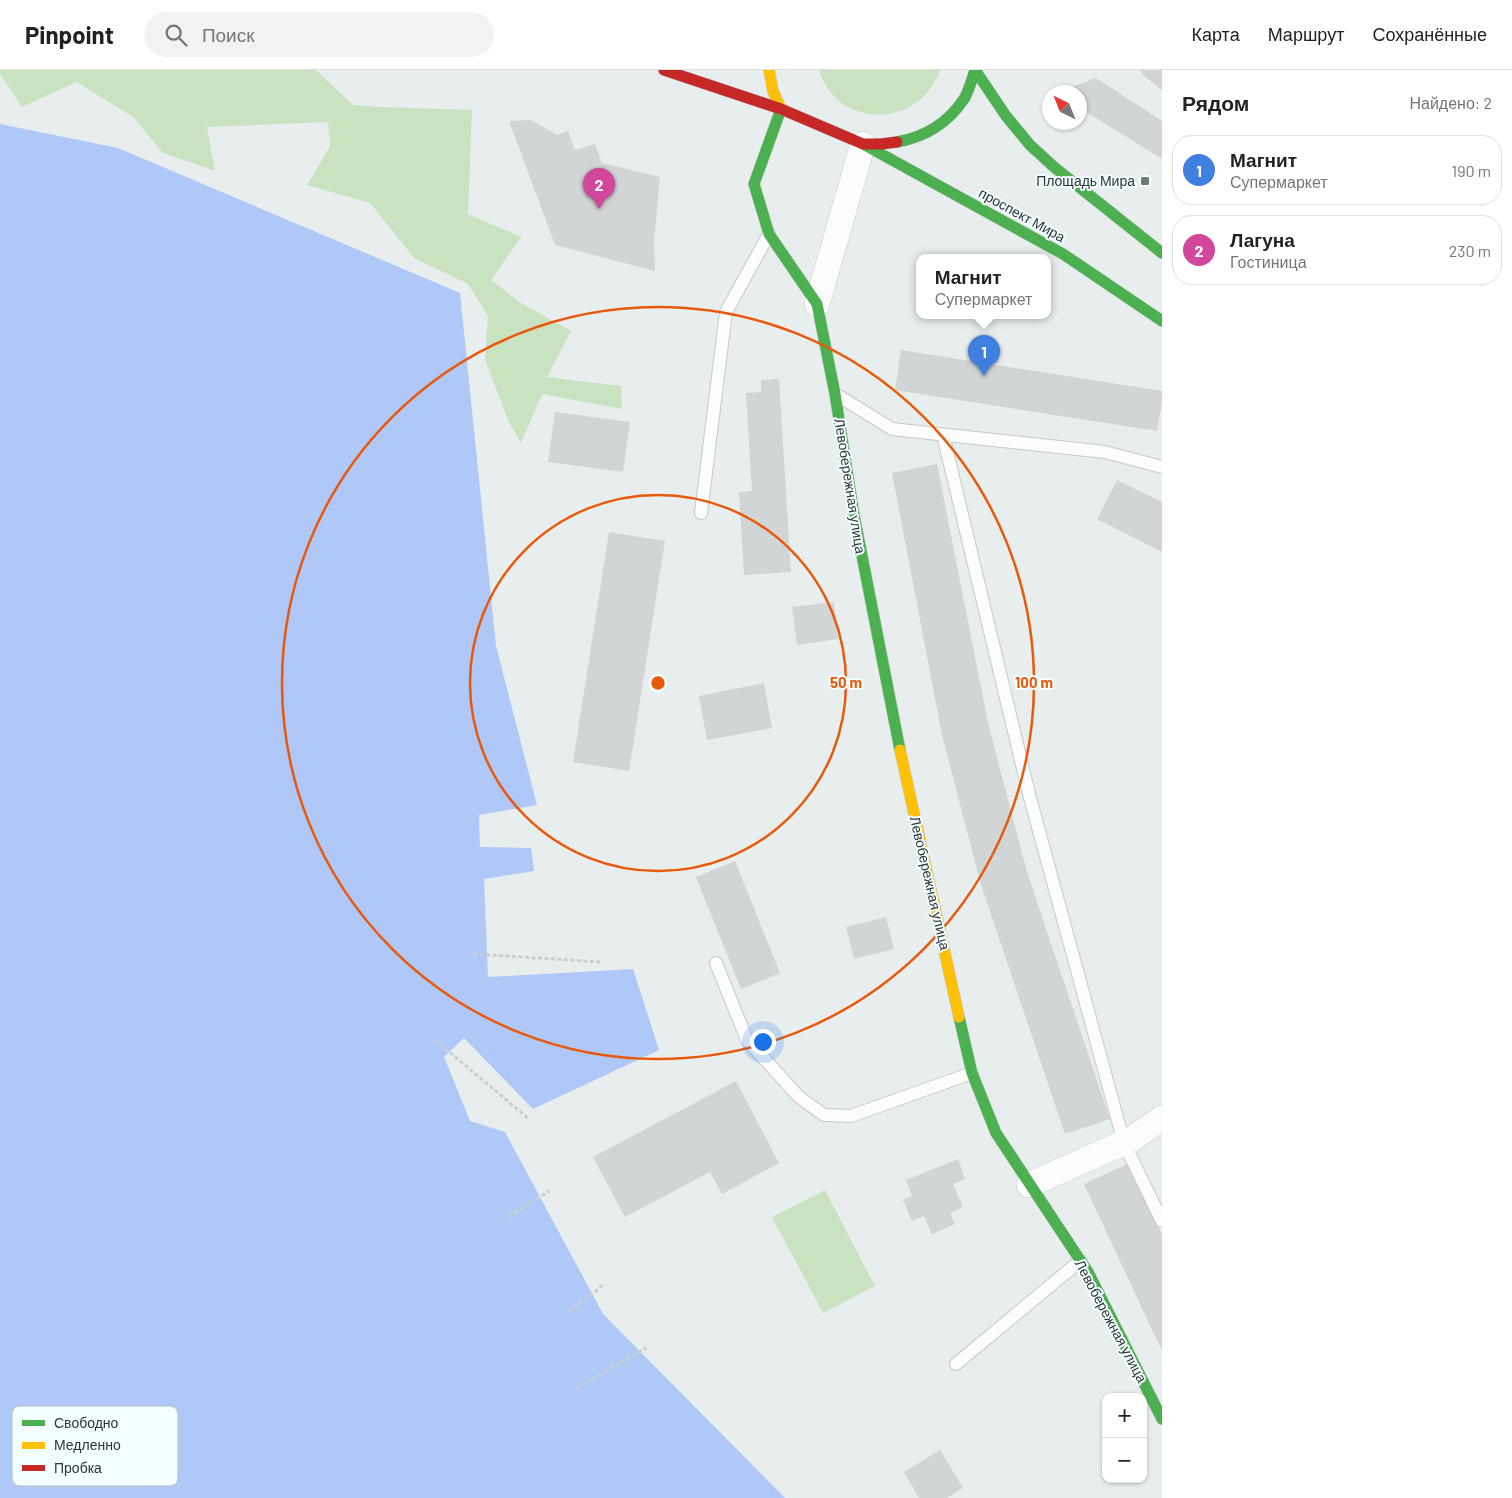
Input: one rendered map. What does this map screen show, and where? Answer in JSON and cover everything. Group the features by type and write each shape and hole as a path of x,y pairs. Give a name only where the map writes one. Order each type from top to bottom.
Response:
{"street":[{"path":"664,70 781,109 863,144 881,144 907,140 921,136 934,129 946,120 965,98 975,70"},
{"path":"769,70 773,91 781,109"},
{"path":"975,70 1006,116 1030,145 1054,167 1162,253"},
{"name":"Левобережная улица","path":"781,109 754,184 769,234 817,304 835,394 854,516 900,748 972,1073 996,1133 1088,1272 1162,1419"},
{"name":"Левобережная улица","path":"817,304 863,144"},
{"name":"проспект Мира","path":"863,144 1062,254 1162,321"},
{"path":"1029,1185 1132,1139 1162,1118"}],"lane":[{"path":"701,513 726,312 769,234"},
{"path":"835,394 892,430 1105,452 1162,467"},
{"path":"943,435 1029,794 1124,1143 1162,1221"},
{"path":"716,963 747,1040 799,1097 824,1115 851,1116 972,1073"},
{"path":"956,1364 1080,1261"}],"path":[{"path":"473,954 601,962"},
{"path":"435,1040 529,1120"},
{"path":"509,1217 549,1191"},
{"path":"570,1312 603,1285"},
{"path":"576,1388 646,1348"}],"green space":[{"path":"0,70 316,70 353,105 472,110 468,214 521,237 491,280 521,303 571,331 547,377 621,386 622,409 542,394 521,443 509,422 485,360 488,316 468,284 414,258 370,203 307,185 330,146 328,122 207,127 215,171 163,153 133,117 77,82 22,107 0,74"},
{"path":"819,70 940,70 930,89 915,103 898,112 879,115 860,112 843,104 829,90"},
{"path":"825,1190 875,1286 823,1313 772,1217"}],"water":[{"path":"0,124 118,148 460,293 496,646 537,805 479,815 480,847 531,848 534,871 484,879 488,977 633,969 659,1050 533,1109 464,1038 444,1057 470,1121 505,1132 603,1314 785,1498 0,1498"}],"building":[{"path":"1140,70 1162,70 1162,90 1144,76"},
{"path":"1096,78 1162,121 1162,159 1087,112 1087,85 1077,85"},
{"path":"531,120 557,135 568,131 575,150 595,144 602,163 660,177 654,241 655,271 555,245 509,121"},
{"path":"901,350 1162,391 1157,431 895,390"},
{"path":"779,379 791,572 744,575 739,492 752,491 746,393 761,392 761,380"},
{"path":"555,412 630,422 623,472 548,462"},
{"path":"937,464 988,723 1027,872 1110,1119 1065,1134 981,885 942,735 892,473"},
{"path":"1117,480 1162,502 1162,552 1097,519"},
{"path":"609,532 665,541 629,771 573,762"},
{"path":"834,602 838,639 797,645 792,607"},
{"path":"764,683 772,728 707,740 699,696"},
{"path":"735,861 780,973 741,989 696,877"},
{"path":"886,917 894,949 854,959 846,927"},
{"path":"736,1081 779,1163 722,1194 710,1172 625,1217 593,1157"},
{"path":"958,1159 965,1179 953,1184 963,1207 950,1213 955,1224 932,1234 924,1216 912,1221 903,1200 912,1196 906,1180"},
{"path":"1129,1163 1162,1234 1162,1351 1084,1184"},
{"path":"940,1450 963,1488 947,1498 919,1498 904,1472"}],"traffic: fast":[{"path":"897,142 926,133 951,115 966,96 975,70"},
{"path":"975,70 1006,116 1030,145 1054,167 1162,253"},
{"path":"781,109 754,184 769,234 817,304 835,394 854,515 900,750"},
{"path":"863,144 1063,254 1162,321"},
{"path":"959,1017 972,1073 996,1133 1088,1272 1162,1419"}],"traffic: slow":[{"path":"769,70 773,91 781,109"},
{"path":"900,750 959,1017"}],"traffic: jam":[{"path":"664,70 781,109 863,144 897,142"}],"place":[{"name":"Площадь Мира","path":"1145,181"},
{"name":"Лагуна","path":"599,209"},
{"name":"Магнит","path":"984,376"}]}
